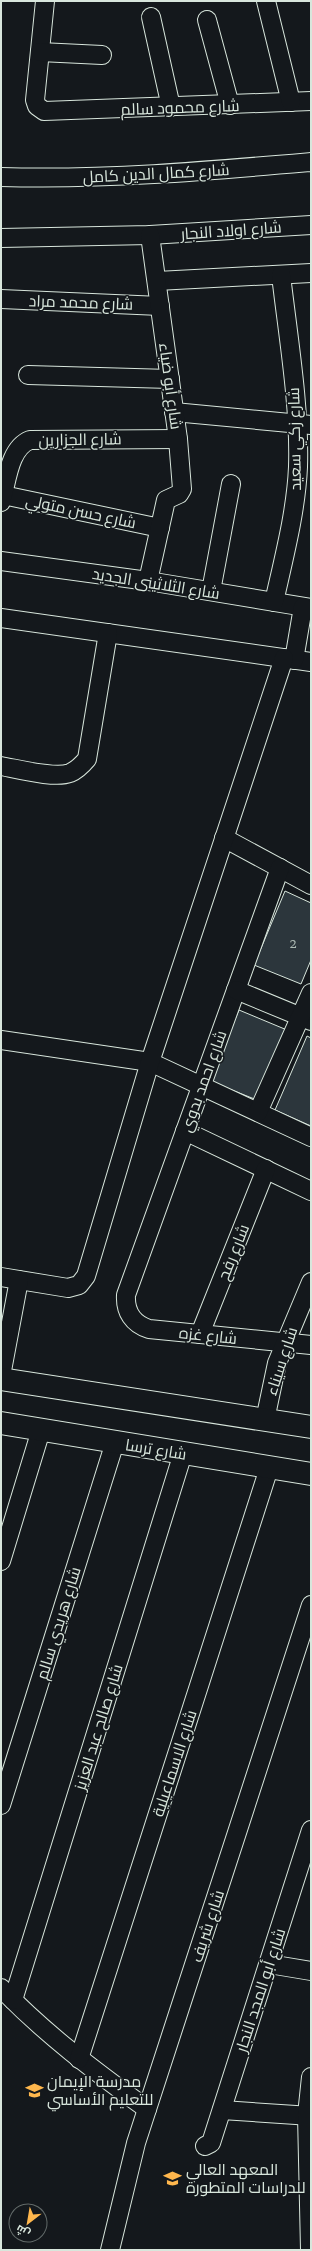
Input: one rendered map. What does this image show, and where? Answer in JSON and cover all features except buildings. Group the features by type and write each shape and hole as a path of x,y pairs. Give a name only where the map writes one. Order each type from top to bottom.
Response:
{"main road":[{"path":"1,1379 311,1427"},
{"name":"شارع ترسا","path":"1,1423 311,1474"}],"street":[{"path":"45,1 40,52 102,55"},
{"path":"266,1 291,102"},
{"path":"152,18 171,107"},
{"path":"207,20 230,105"},
{"name":"شارع محمود سالم","path":"40,52 35,100 40,109 48,112 311,101"},
{"name":"شارع كمال الدين كامل","path":"1,177 57,179 138,177 311,162"},
{"name":"شارع اولاد النجار","path":"1,238 150,235 311,225"},
{"name":"شارع أبو ضياء","path":"150,235 178,439 182,489 179,494 166,500 160,528"},
{"path":"157,282 311,273"},
{"name":"شارع زكي سعيد","path":"274,602 294,507 304,425 281,275"},
{"name":"شارع محمد مراد","path":"1,299 160,306"},
{"path":"28,375 170,379"},
{"path":"174,412 304,425"},
{"name":"شارع الجزارين","path":"2,498 15,453 21,445 30,440 178,439"},
{"path":"211,591 231,484"},
{"name":"شارع حسن متولي","path":"2,498 160,528"},
{"path":"148,581 160,528"},
{"name":"شارع الثلاثينى الجديد","path":"1,561 148,581 307,607"},
{"path":"1,1278 68,1288 74,1288 83,1281 150,1062 224,838 296,660 307,607"},
{"path":"1,618 296,660"},
{"path":"1,766 57,775 69,774 79,768 86,759 90,747 108,634"},
{"path":"224,838 311,885"},
{"name":"شارع احمد بدوي","path":"126,1295 280,868"},
{"path":"236,990 306,1019"},
{"path":"258,1112 306,1019 311,994"},
{"path":"1,1040 150,1062 311,1137"},
{"path":"185,1131 311,1191"},
{"name":"شارع رفح","path":"200,1334 266,1169"},
{"path":"1,1376 19,1280"},
{"name":"شارع سيناء","path":"265,1420 271,1382 284,1343 311,1282"},
{"name":"شارع غزه","path":"126,1295 129,1314 143,1327 311,1346"},
{"path":"1,1561 41,1430"},
{"name":"شارع هريدي سالم","path":"1,1805 115,1442"},
{"name":"شارع صالح عبد العزيز","path":"7,1994 183,1453"},
{"name":"شارع الاسماعيلية","path":"79,2059 269,1468"},
{"name":"شارع شريف","path":"110,2250 126,2177 147,2109 311,1605"},
{"name":"شارع أبو المجد النجار","path":"205,2146 211,2143 311,1830"},
{"path":"268,1964 311,1971"},
{"path":"7,1994 79,2059 147,2109"},
{"path":"310,2250 309,2116 311,2077"},
{"path":"222,2110 309,2116"}],"place":[{"name":"مدرسة الإيمان للتعليم الأساسي","path":"34,2090"},
{"name":"المعهد العالي للدراسات المتطورة","path":"173,2178"}]}
